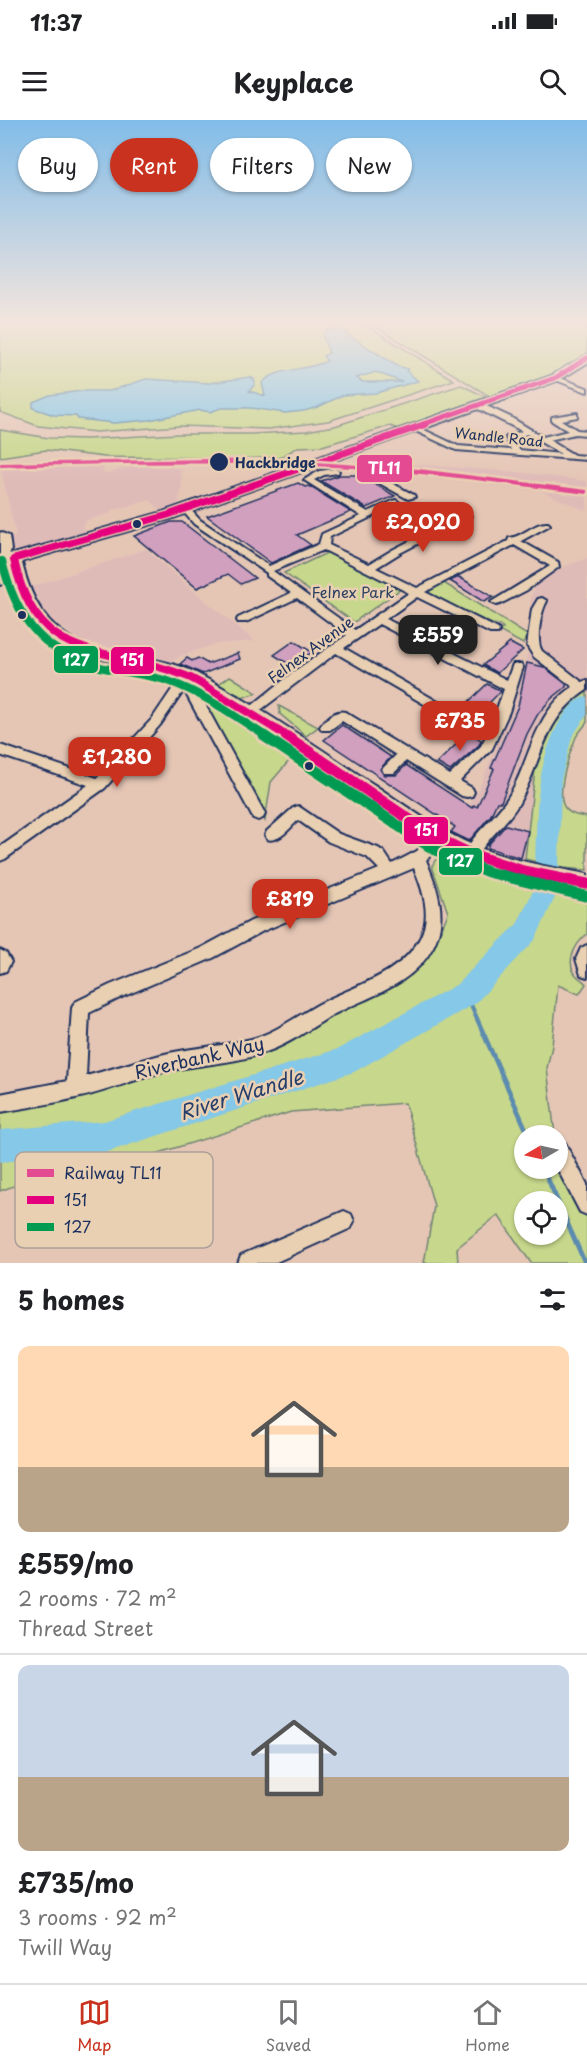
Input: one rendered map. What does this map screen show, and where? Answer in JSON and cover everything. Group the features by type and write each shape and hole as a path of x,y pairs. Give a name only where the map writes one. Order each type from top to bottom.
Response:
{"main road":[{"path":"562,373 555,378 185,509 7,566 35,613 59,638 75,646 184,680 250,712 437,838 471,854 523,871 580,882"}],"street":[{"path":"555,378 587,390"},
{"path":"477,405 587,465"},
{"path":"574,415 555,419 575,432"},
{"name":"Wandle Road","path":"413,428 452,447 587,458"},
{"path":"516,453 510,437 528,431"},
{"path":"543,440 575,432 587,433"},
{"path":"335,471 322,473 304,481 368,516"},
{"path":"373,476 411,497"},
{"path":"324,546 325,536 396,503"},
{"path":"185,509 197,522 270,572 354,635"},
{"path":"368,569 397,551 466,516"},
{"path":"158,518 179,518 197,522"},
{"name":"Felnex Avenue","path":"250,712 335,648 416,593 512,540 545,525"},
{"path":"2,536 7,566"},
{"path":"496,602 523,588 555,564 512,540"},
{"path":"324,546 494,631"},
{"path":"270,572 324,546"},
{"path":"242,620 298,594"},
{"path":"471,854 515,798 550,714 572,693 584,686 538,654 533,646 537,609 542,601"},
{"path":"378,619 511,687"},
{"path":"335,648 466,723 493,734"},
{"path":"451,782 486,749 517,667"},
{"path":"0,855 100,784 156,722 184,680 258,814"},
{"path":"326,727 341,715 467,792"},
{"path":"0,750 100,784"},
{"path":"389,769 405,754"},
{"path":"272,835 298,812 336,839 374,852 384,861 388,872"},
{"path":"76,1089 81,1008 207,953 257,927 405,867 418,859 437,838"},
{"name":"Riverbank Way","path":"0,1103 76,1089 166,1062 248,1049 267,1043 290,1033 323,1012 405,968 426,943 435,910 427,880 418,859"},
{"path":"587,953 584,959 587,969"},
{"path":"0,958 3,962 0,965"},
{"path":"568,1169 587,1205"},
{"path":"249,1263 344,1221"}],"shaded area":[{"path":"114,457 304,459 290,466 228,467 227,470 209,470 209,466 191,464 116,463"},
{"path":"357,460 517,472 587,481 587,511 541,491 415,476 340,470"},
{"path":"104,465 102,472 108,473 130,467 172,467 181,470 182,488 178,504 163,513 150,500 111,511 112,513 87,520 82,526 90,535 13,551 7,540 16,535 1,470"},
{"path":"146,549 255,641 216,644 181,656 171,662 82,641 55,623 44,610 31,587"},
{"path":"587,558 587,684 538,742 525,859 521,860 449,831 466,811 480,786 517,696 529,648 531,596 540,576"}],"green space":[{"path":"0,373 443,373 454,380 328,421 269,429 180,426 96,432 38,426 0,412"},
{"path":"452,373 554,373 549,376 489,396"},
{"path":"461,385 486,397 398,429 390,426 322,446 298,447 279,458 105,457 46,450 0,457 0,430 49,438 87,439 306,431 335,426"},
{"name":"Felnex Park","path":"331,551 402,588 354,622 284,573"},
{"path":"444,583 527,635 523,644 497,630 503,629 500,625 492,624 425,592"},
{"path":"230,676 257,693 244,697 216,686"},
{"path":"587,684 587,722 576,737 570,752 564,774 562,795 563,803 568,811 587,817 587,870 563,868 525,859 538,742 550,714"},
{"path":"214,701 295,754 271,782 265,821 201,705"},
{"path":"279,706 318,727 306,736 280,714"},
{"path":"444,855 451,855 483,871 518,883 587,896 587,934 578,943 571,961 574,972 586,984 579,994 558,985 552,1046 547,1068 554,1125 514,1125 514,1179 567,1179 587,1205 587,1263 531,1263 519,1245 568,1245 568,1191 514,1191 514,1238 498,1215 457,1248 458,1263 424,1263 434,1206 405,1103 291,1112 162,1152 15,1152 15,1185 0,1191 0,1108 218,1057 411,970 440,933 448,913 432,866 436,859"}],"water":[{"path":"372,373 356,378 363,382 402,382 379,373 409,373 418,381 376,393 343,395 318,407 285,413 251,408 221,408 210,412 200,410 149,420 114,423 78,419 76,416 54,415 33,408 33,402 50,395 82,391 110,391 146,379 209,383 250,377 254,379 255,384 249,391 265,396 262,383 275,374"}],"building":[{"path":"340,475 359,475 395,496 366,508 321,481"},
{"path":"298,483 305,487 309,486 351,512 297,535 311,545 271,563 207,516"},
{"path":"171,522 182,522 255,578 241,584 228,574 197,588 134,536"},
{"path":"459,577 493,597 484,602 450,581"},
{"path":"294,641 312,652 292,666 274,655"},
{"path":"510,643 523,650 497,673 483,665"},
{"path":"238,653 240,659 203,674 180,664 187,658 192,661 198,658 208,664"},
{"path":"527,663 544,667 566,684 566,687 538,714 527,734 501,802 497,802 491,815 469,841 451,832 455,827 324,740 342,725 391,757 380,769 384,775 396,775 406,765 472,808 474,805 477,807 518,706"},
{"path":"487,684 501,691 473,719 459,711"},
{"path":"469,732 481,740 479,745 450,771 437,763"},
{"path":"506,825 528,831 521,858 488,848 488,845"}],"waterway":[{"name":"River Wandle","path":"547,868 549,802 554,758 561,737 572,719 587,703"},
{"name":"River Wandle","path":"0,1146 104,1137 344,1062 466,994 526,932 545,893"},
{"name":"River Wandle","path":"466,994 524,1125"},
{"name":"River Wandle","path":"548,1179 585,1263"}],"rail line":[{"name":"TL11","path":"0,465 105,462 315,464 440,473 587,492"}],"transit line":[{"name":"151","path":"14,559 168,515 555,378 562,373"},
{"name":"151","path":"14,559 20,588 39,619 59,638 75,647 148,664 187,676 270,725 437,838 471,854 523,871 587,884"},
{"name":"127","path":"2,561 13,598 24,618 40,637 63,655 96,666 152,677 184,688 231,714 415,839 451,858 507,878 585,896"}],"place":[{"name":"Hackbridge","path":"219,462"}]}
